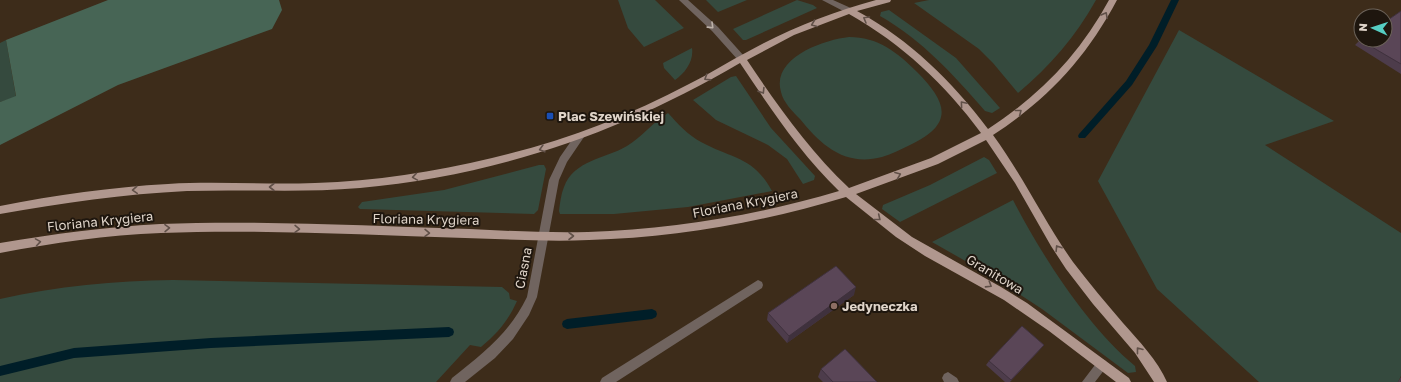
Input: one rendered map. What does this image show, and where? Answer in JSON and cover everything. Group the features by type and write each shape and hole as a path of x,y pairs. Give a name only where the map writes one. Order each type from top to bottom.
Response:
{"main road":[{"name":"Floriana Krygiera","path":"0,210 64,199 131,191 188,187 316,187 389,181 470,167 512,157 579,137 661,102 694,86 741,58 799,30 850,11 887,0"},
{"name":"Floriana Krygiera","path":"0,248 107,232 187,228 543,236 612,235 701,226 791,209 848,193 923,166 988,134 1034,100 1069,66 1100,25 1113,0"},
{"path":"850,11 890,34 922,60 957,96 988,134 1013,171 1065,258 1096,300 1144,356 1161,382"},
{"name":"Granitowa","path":"741,58 772,106 797,138 824,169 848,193 885,223 912,242 974,276 1008,297 1125,382"}],"street":[{"path":"683,0 715,29 741,58"},
{"path":"826,0 850,11"},
{"name":"Ciasna","path":"456,382 499,347 512,334 522,319 532,297 554,180 563,160 579,137"},
{"path":"606,382 758,285"},
{"path":"1088,382 1102,365"}],"green space":[{"path":"108,0 279,0 282,10 272,29 118,85 0,145 0,102 16,96 6,40"},
{"path":"618,0 655,0 684,28 644,47 628,28"},
{"path":"706,0 747,0 718,12"},
{"path":"797,0 813,5 817,8 746,40 743,40 733,29"},
{"path":"929,0 1096,0 1080,26 1062,50 1030,83 1018,93 979,49 914,3"},
{"path":"889,10 956,58 1000,108 992,113 985,111 949,71 923,47 895,25 880,16 881,12"},
{"path":"1179,30 1334,121 1265,145 1401,233 1401,376 1398,382 1259,382 1157,289 1098,181"},
{"path":"849,37 869,40 886,47 902,58 917,72 935,93 940,103 942,112 940,121 934,129 910,145 882,157 857,159 835,152 808,129 789,107 782,96 780,80 784,69 791,60 813,47 826,42"},
{"path":"6,40 16,97 0,102 0,43"},
{"path":"692,48 692,58 688,66 675,80 664,68 663,63"},
{"path":"736,76 771,128 815,176 814,180 803,184 787,159 768,145 716,120 693,100 731,77"},
{"path":"668,113 683,129 696,139 712,148 741,160 757,171 772,191 688,207 614,214 560,214 559,211 563,190 569,178 575,171 591,161 627,146"},
{"path":"984,157 989,160 997,173 900,222 882,209 883,205 930,185"},
{"path":"539,165 544,165 546,169 538,210 534,214 360,209 358,207 362,202 444,190"},
{"path":"1013,200 1038,244 1067,289 1100,331 1117,350 1135,366 1136,372 1128,373 1042,309 990,275 932,242"},
{"path":"173,280 502,287 509,293 510,299 517,301 506,321 493,337 481,347 470,345 436,382 0,382 0,299 21,294 86,285"}],"building":[{"path":"1401,11 1401,64 1374,48 1393,48 1393,16"},
{"path":"836,266 856,287 789,336 768,313"},
{"path":"1022,326 1044,345 1011,380 989,361"},
{"path":"845,349 877,382 833,382 821,369"}],"waterway":[{"path":"1082,136 1129,83 1153,46 1175,0"},
{"path":"567,324 652,314"},
{"path":"0,371 74,353 211,343 449,332"}],"place":[{"name":"Plac Szewińskiej","path":"550,116"},
{"name":"Jedyneczka","path":"834,306"}]}
